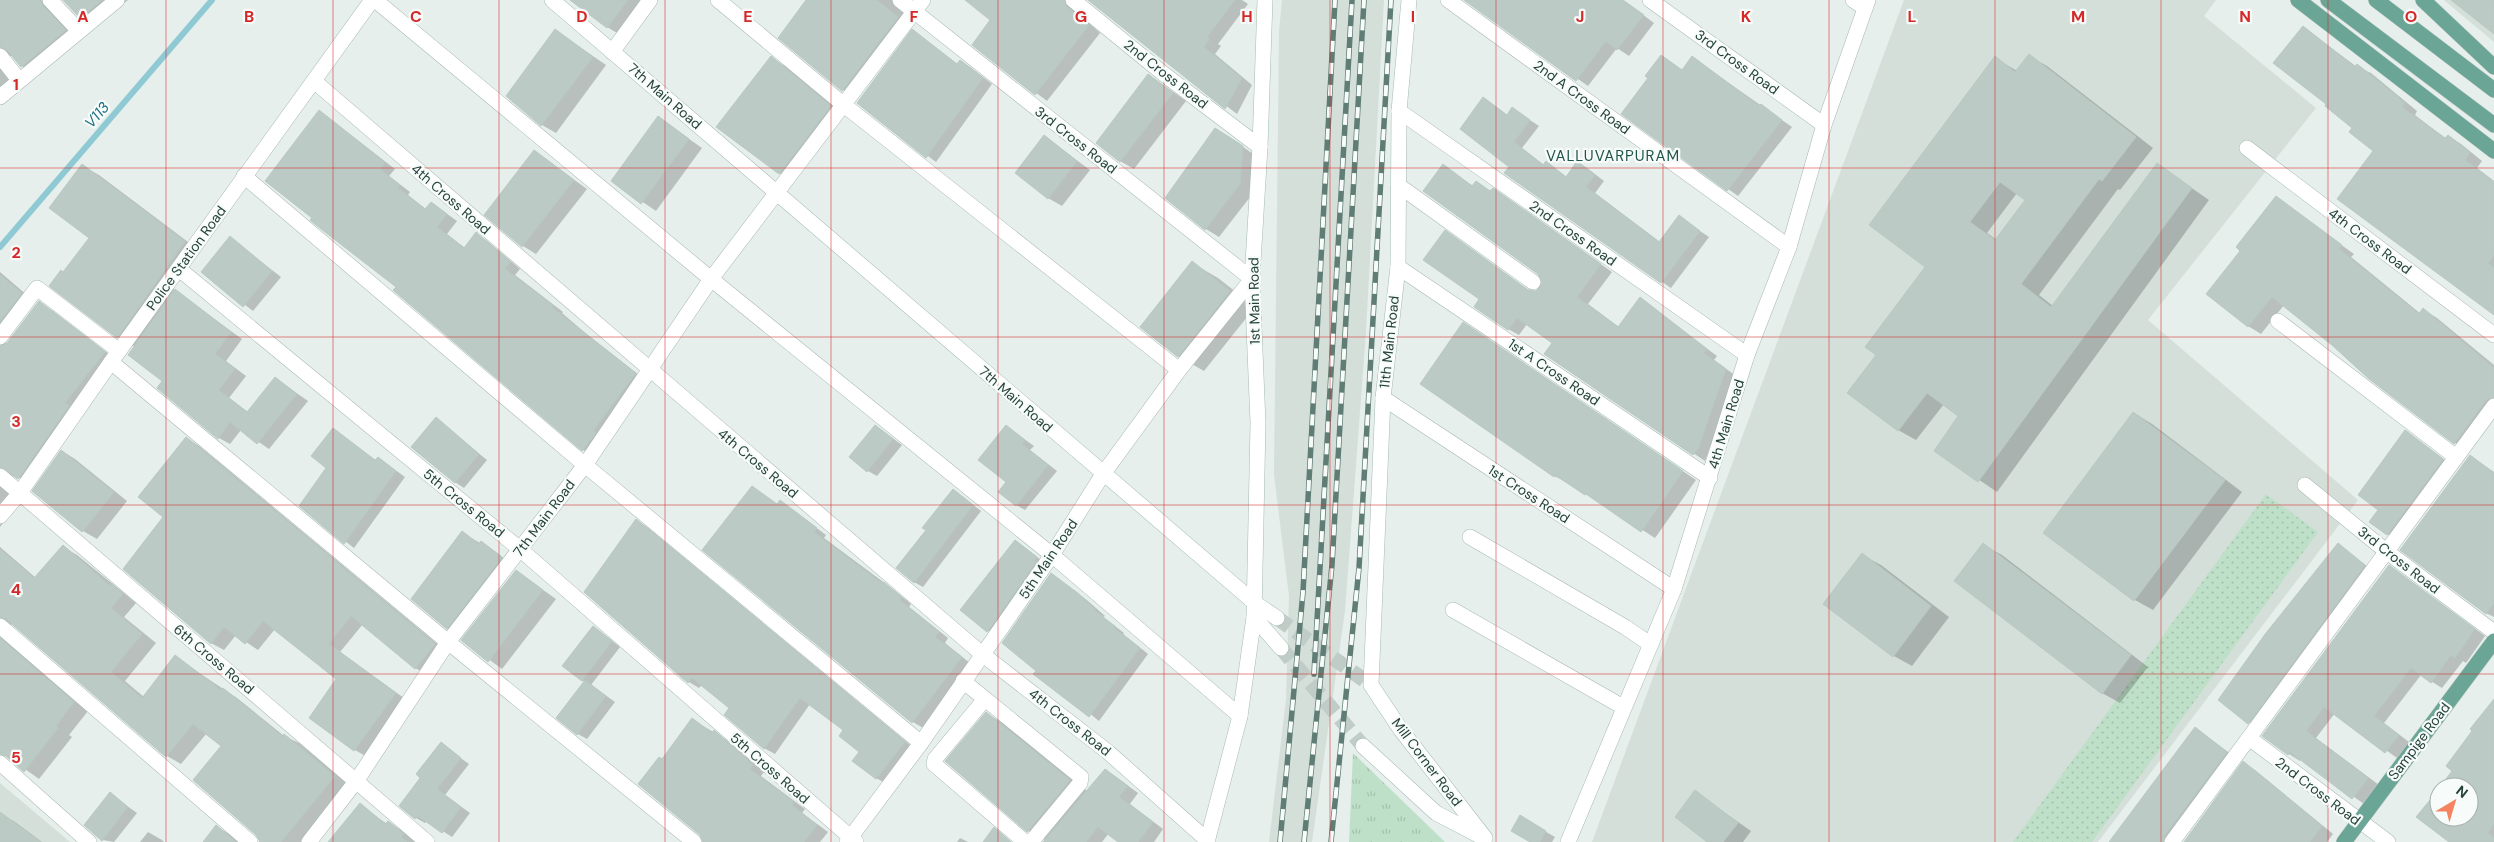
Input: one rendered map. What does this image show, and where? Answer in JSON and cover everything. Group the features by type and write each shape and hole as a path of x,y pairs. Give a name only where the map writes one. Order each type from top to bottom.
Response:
{"main road":[{"path":"2298,0 2494,151"},
{"path":"2328,0 2494,125"},
{"path":"2376,0 2494,90"},
{"path":"2423,0 2494,66"},
{"name":"Sampige Road","path":"2344,842 2494,641"}],"street":[{"path":"50,0 79,31"},
{"path":"0,97 117,0"},
{"path":"374,0 711,279 1052,555 1240,716"},
{"name":"Police Station Road","path":"0,516 19,494 244,176 374,0"},
{"name":"7th Main Road","path":"552,0 1103,474 1254,610"},
{"path":"612,52 650,0"},
{"path":"718,0 844,105 1179,370"},
{"name":"3rd Cross Road","path":"900,0 918,6 1252,279"},
{"name":"2nd Cross Road","path":"1073,0 1165,75 1260,147"},
{"name":"1st Main Road","path":"1207,841 1240,716 1254,610 1258,423 1252,279 1260,147 1265,0"},
{"name":"11th Main Road","path":"1371,685 1383,398 1398,267 1399,111 1408,0"},
{"name":"2nd A Cross Road","path":"1448,0 1789,246"},
{"name":"3rd Cross Road","path":"1650,0 1824,125"},
{"name":"4th Main Road","path":"1568,842 1674,589 1747,355 1789,246 1862,3"},
{"path":"778,193 918,6"},
{"path":"0,56 19,80"},
{"name":"4th Cross Road","path":"314,81 982,654 1108,752 1207,841"},
{"name":"2nd Cross Road","path":"1399,111 1747,355"},
{"name":"4th Cross Road","path":"2247,148 2494,335"},
{"path":"244,176 585,465 921,743"},
{"path":"1398,185 1533,282"},
{"name":"7th Main Road","path":"309,842 357,780 448,642 585,465 711,279 778,193"},
{"name":"1st A Cross Road","path":"1398,267 1710,478"},
{"name":"5th Cross Road","path":"179,269 521,550 851,841"},
{"name":"5th Main Road","path":"851,841 1052,555 1103,474 1179,370 1252,279"},
{"path":"0,337 38,288 115,357 448,642 694,842"},
{"path":"2278,321 2456,458"},
{"name":"1st Cross Road","path":"1383,398 1674,589"},
{"path":"2172,842 2494,406"},
{"name":"6th Cross Road","path":"0,476 428,842"},
{"name":"3rd Cross Road","path":"2305,485 2386,551 2494,632"},
{"path":"1470,537 1625,627 1650,644"},
{"path":"1254,610 1276,618"},
{"path":"1254,610 1281,648"},
{"path":"1453,610 1623,707"},
{"path":"0,626 250,842"},
{"path":"963,682 1081,777 1080,783 1031,842"},
{"name":"Mill Corner Road","path":"1371,685 1401,730 1488,840"},
{"path":"985,699 935,759 934,764 1025,842"},
{"name":"2nd Cross Road","path":"2249,738 2388,842"},
{"name":"Mill Corner Road","path":"1364,746 1436,813 1488,840"},
{"path":"0,763 89,842"}],"shaded area":[{"path":"1282,0 1384,0 1366,332 1345,611 1312,842 1269,842 1286,699 1289,596 1274,475 1279,31"},
{"path":"1904,0 2216,0 2204,16 2316,108 2148,320 2358,500 2098,842 1592,842"},
{"path":"2444,0 2494,0 2494,42"},
{"path":"0,783 70,842 0,842"}],"green space":[{"path":"2266,494 2318,532 2092,842 2013,842"},
{"path":"1353,753 1445,842 1349,842"}],"building":[{"path":"0,0 41,0 43,6 66,30 21,67 7,50 0,47"},
{"path":"63,0 102,0 80,18"},
{"path":"570,0 628,0 607,28"},
{"path":"806,0 877,0 898,17 842,91 778,38"},
{"path":"965,0 1064,0 1067,7 1089,25 1035,95 972,45 990,20"},
{"path":"1088,0 1235,0 1207,37 1210,39 1204,47 1242,78 1225,109"},
{"path":"1464,0 1623,0 1644,15 1617,50 1606,41 1576,81"},
{"path":"2451,0 2494,0 2494,34"},
{"path":"2303,26 2355,67 2357,64 2380,82 2405,103 2402,107 2445,138 2448,135 2470,152 2465,160 2494,182 2494,255 2488,263 2494,268 2494,315 2337,199 2373,151 2349,132 2352,128 2325,106 2326,104 2273,63"},
{"path":"555,29 593,57 541,126 506,96"},
{"path":"912,29 957,64 960,60 983,78 926,158 857,103"},
{"path":"2029,54 2136,137 2102,181 2099,179 2021,284 2051,307 2157,163 2192,188 1978,482 1934,451 1958,416 1927,393 1898,431 1847,393 1876,355 1865,347 1925,267 1869,225 1995,56 2015,72","holes":["2000,182 2025,200 1995,240 1970,222"]},
{"path":"1661,55 1682,70 1692,56 1759,106 1761,104 1782,120 1727,191 1621,114 1648,78 1645,76"},
{"path":"771,56 831,106 779,174 716,127"},
{"path":"1148,74 1173,93 1120,162 1096,143"},
{"path":"1483,97 1507,115 1512,107 1530,120 1514,142 1543,165 1546,161 1566,177 1577,161 1595,175 1586,187 1659,242 1679,215 1700,231 1661,283 1504,173 1509,167 1460,129"},
{"path":"319,110 385,162 380,169 400,185 398,188 425,209 431,202 447,214 437,227 464,248 476,232 510,262 505,269 553,305 552,307 636,373 593,431 596,433 582,451 393,290 396,287 310,220 312,218 265,181"},
{"path":"658,116 689,139 641,204 611,181"},
{"path":"1215,128 1243,146 1240,184 1205,230 1165,198"},
{"path":"1044,135 1077,161 1048,199 1015,173"},
{"path":"534,150 574,180 522,247 484,215"},
{"path":"82,164 185,241 117,338 49,286 61,270 63,272 89,238 49,208"},
{"path":"1443,164 1472,186 1476,181 1490,191 1493,188 1601,264 1577,297 1618,327 1640,297 1707,349 1704,353 1726,369 1698,449 1693,455 1544,354 1552,343 1517,318 1508,330 1474,307 1479,299 1423,260 1445,230 1528,290 1536,291 1542,283 1538,274 1423,191"},
{"path":"2276,196 2342,245 2339,249 2419,314 2423,308 2494,368 2494,397 2486,400 2454,444 2368,378 2333,346 2272,297 2248,327 2206,294 2240,251 2236,247"},
{"path":"230,236 272,271 243,307 201,272"},
{"path":"1192,261 1230,291 1178,357 1140,327"},
{"path":"0,275 22,293 0,321"},
{"path":"175,289 231,332 215,354 235,369 219,390 247,412 275,377 297,394 257,444 230,422 218,439 157,388 162,381 128,355"},
{"path":"39,301 105,352 65,403 69,406 18,479 0,467 0,346 7,343"},
{"path":"1463,322 1683,471 1641,532 1586,494 1555,475 1554,477 1420,384"},
{"path":"2133,412 2225,480 2134,601 2043,533"},
{"path":"436,417 479,454 455,483 411,447"},
{"path":"875,425 893,439 867,472 849,457"},
{"path":"1006,425 1025,440 1022,444 1048,465 1016,506 998,492 1006,482 978,460"},
{"path":"333,428 375,460 378,457 396,471 344,544 299,506 326,468 311,456"},
{"path":"2405,430 2443,459 2387,535 2369,522 2378,510 2358,495"},
{"path":"186,437 435,644 415,669 351,616 329,644 396,693 354,751 309,718 336,679 263,621 245,644 224,627 211,644 123,569 163,517 138,497"},
{"path":"61,450 114,492 82,532 32,491"},
{"path":"2470,455 2494,473 2494,603 2486,614 2400,550"},
{"path":"752,486 777,504 780,500 817,528 814,532 883,584 884,582 902,598 900,600 939,632 935,637 962,657 912,723 702,550"},
{"path":"953,489 973,505 914,583 896,568 926,530 922,528"},
{"path":"636,519 905,742 876,779 852,761 859,752 839,736 843,730 800,698 764,749 724,715 729,708 692,678 688,683 584,592"},
{"path":"462,531 479,544 481,541 502,557 447,629 411,599"},
{"path":"1015,540 1037,557 1034,560 1036,562 987,632 960,610"},
{"path":"1983,543 2131,655 2102,694 1954,581"},
{"path":"2338,543 2365,565 2248,724 2218,700 2266,633"},
{"path":"63,545 110,586 111,584 123,594 111,608 142,634 111,672 142,698 175,655 221,690 223,688 282,736 284,734 335,776 281,842 260,842 256,835 193,780 221,746 193,724 166,757 6,619 0,617 0,549 34,578"},
{"path":"1862,553 1931,606 1893,657 1823,604"},
{"path":"2389,565 2475,629 2455,658 2451,655 2431,683 2411,668 2374,716 2399,735 2385,753 2324,707 2306,731 2368,778 2352,799 2290,752 2288,755 2262,736"},
{"path":"516,570 543,590 488,662 461,640"},
{"path":"1051,573 1079,594 1095,611 1116,627 1114,628 1140,648 1089,717 1033,674 1036,671 1002,643"},
{"path":"593,626 612,641 582,681 562,666"},
{"path":"0,638 74,702 56,726 58,728 24,772 6,756 0,754"},
{"path":"585,680 606,696 577,735 556,718"},
{"path":"2494,699 2494,824 2488,833 2494,838 2494,842 2449,842 2429,827 2479,827 2479,777 2448,777 2452,771 2446,766 2472,731 2470,729"},
{"path":"986,712 1070,780 1027,832 945,761"},
{"path":"692,718 712,733 714,730 753,765 750,769 794,802 792,805 817,825 804,842 703,842 700,835 638,784 659,757 662,759"},
{"path":"2195,727 2227,752 2164,836 2163,842 2109,842"},
{"path":"441,742 461,758 437,789 461,807 442,833 418,816 415,819 399,806 420,778 416,774"},
{"path":"2243,761 2322,826 2310,842 2184,842"},
{"path":"1105,769 1128,786 1119,797 1153,822 1138,842 1118,842 1098,827 1086,842 1043,842"},
{"path":"1695,790 1738,823 1723,842 1707,842 1675,817"},
{"path":"110,792 128,807 102,841 84,825"},
{"path":"2429,801 2429,827 2416,817"},
{"path":"360,803 385,824 388,821 404,834 401,837 407,842 328,842"},
{"path":"0,812 41,842 0,842"},
{"path":"1520,815 1546,831 1540,842 1530,842 1511,831"},
{"path":"216,825 236,842 203,842"},
{"path":"994,827 1011,842 983,842"}],"waterway":[{"name":"V113","path":"0,247 212,0"}],"tunnel":[{"path":"1277,618 1371,685"},
{"path":"1281,648 1363,746"}],"railway":[{"path":"1280,842 1303,592 1335,0"},
{"path":"1314,674 1352,0"},
{"path":"1304,842 1332,565 1364,0"},
{"path":"1331,842 1359,568 1391,0"}],"district":[{"name":"VALLUVARPURAM","path":"1613,156"}]}
